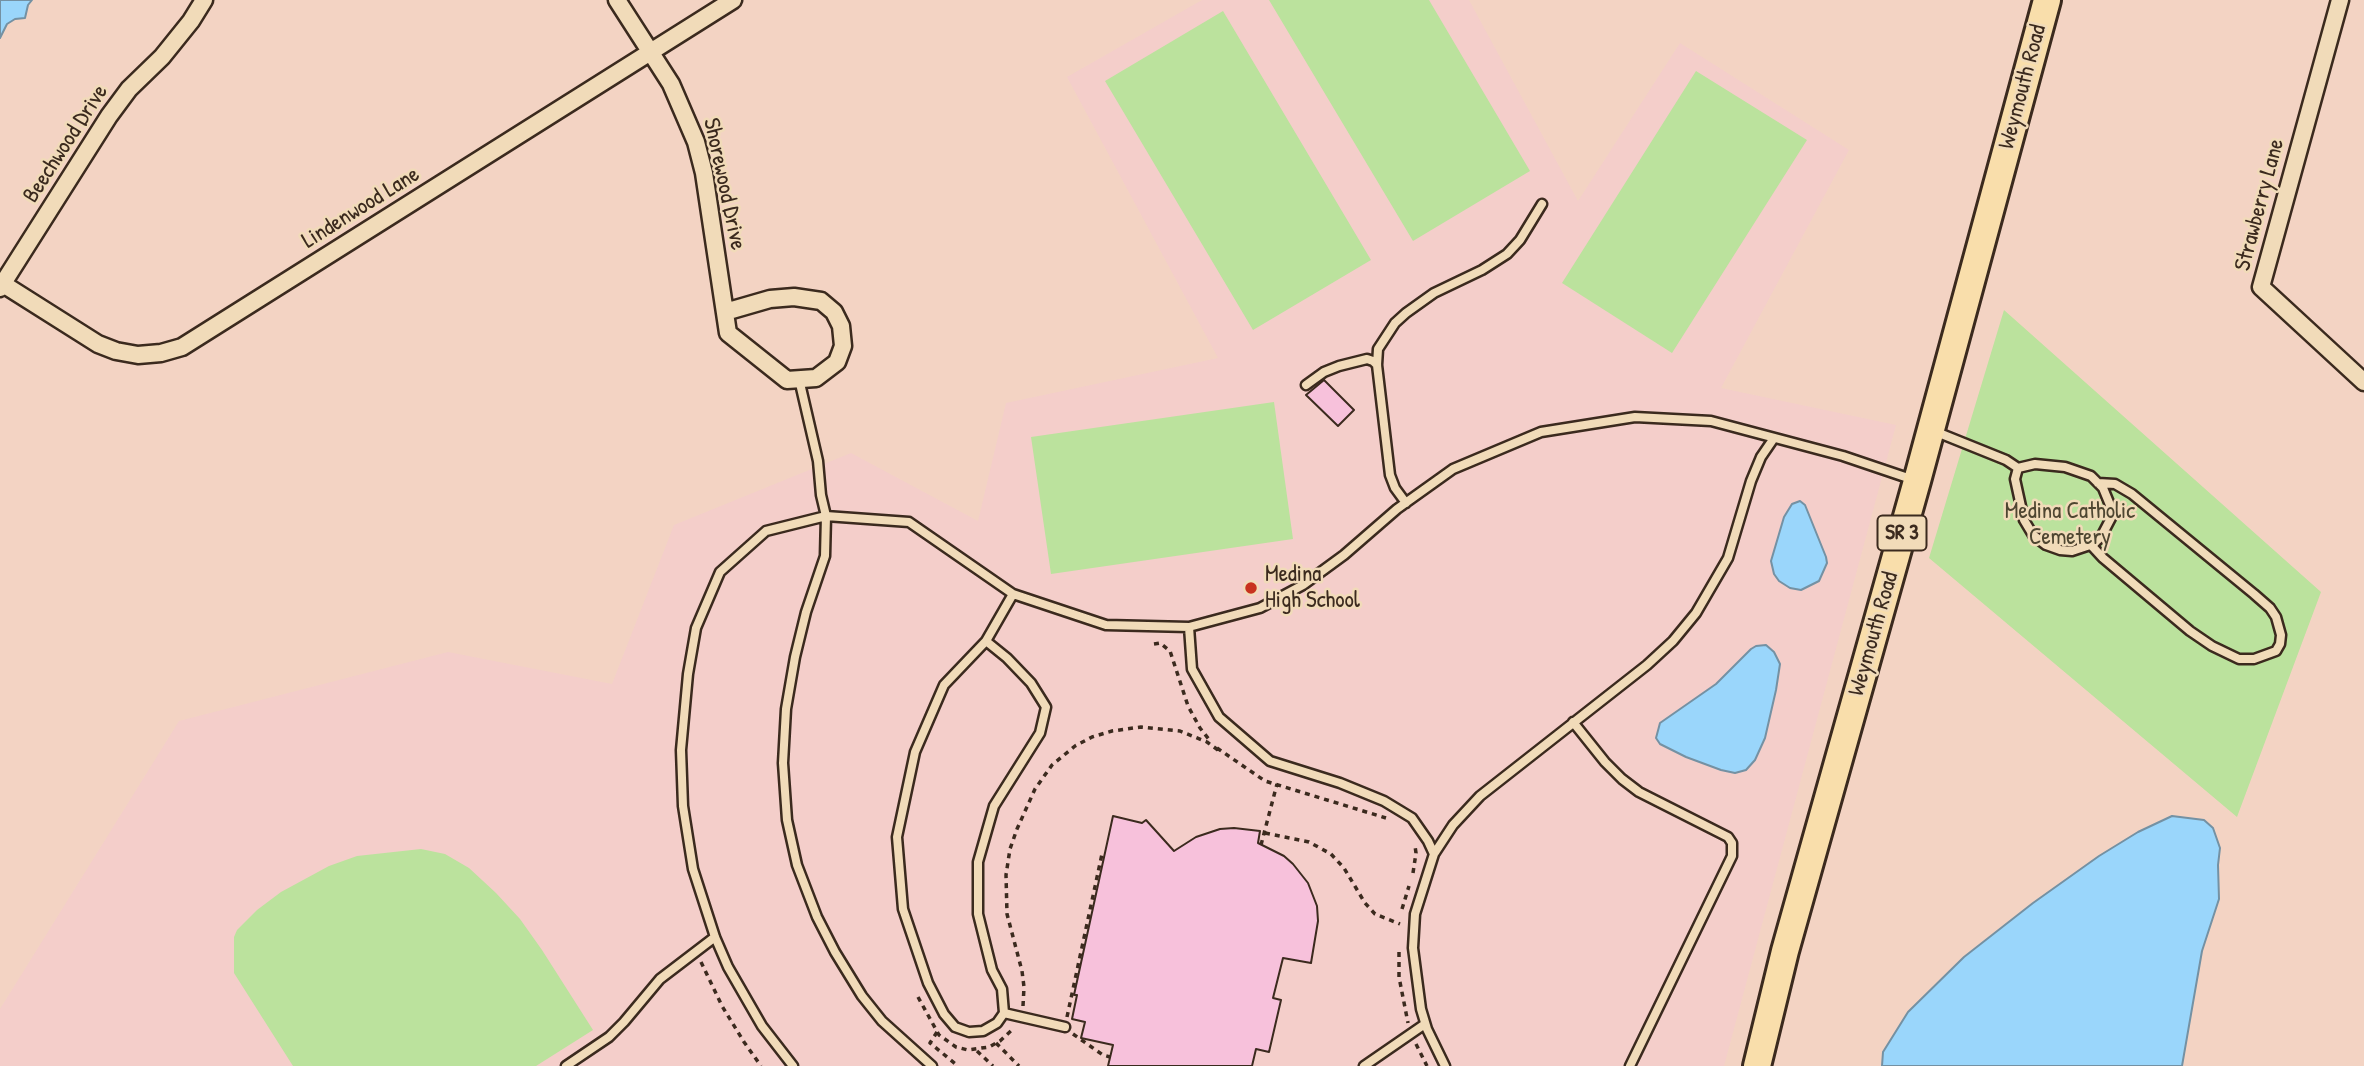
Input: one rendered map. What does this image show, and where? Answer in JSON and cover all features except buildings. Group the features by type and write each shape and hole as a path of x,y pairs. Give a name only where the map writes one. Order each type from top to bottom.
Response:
{"main road":[{"name":"Weymouth Road","path":"1757,1066 1786,951 1931,430 2046,0"}],"street":[{"name":"Beechwood Drive","path":"1,285 108,116 162,57 204,0"},
{"name":"Shorewood Drive","path":"617,0 676,93 696,142 704,173 728,333 787,380 799,379"},
{"name":"Lindenwood Lane","path":"1,285 98,344 116,351 138,355 161,353 182,346 733,0"},
{"name":"Strawberry Lane","path":"2340,0 2261,287 2364,382"},
{"path":"725,312 770,299 794,297 821,301 834,312 841,327 843,346 837,362 816,378 799,379"}],"lane":[{"path":"1406,503 1395,488 1390,475 1377,365 1378,349 1395,323 1434,293 1482,270 1507,254 1520,240 1542,204"},
{"path":"1306,385 1324,372 1339,366 1367,359 1377,365"},
{"path":"799,379 815,441 826,516 825,556 798,646 786,709 783,764 786,820 797,866 817,917 835,952 875,1013 932,1066"},
{"path":"793,1066 762,1026 728,967 715,937 692,869 683,806 681,750 688,674 696,628 720,572 766,531 826,516 909,522 1013,594 1106,625 1189,627 1260,608 1303,585 1453,469 1541,432 1635,417 1711,421 1843,456 1917,481"},
{"path":"1931,430 2006,460 2018,468 2035,464 2065,467 2091,476 2103,488 2110,505 2111,518 2101,537 2091,545 2072,551 2060,551 2033,535 2024,520 2015,479 2018,468"},
{"path":"1445,1066 1425,1024 1413,948 1415,914 1434,854 1453,825 1479,796 1647,666 1673,641 1696,613 1728,558 1751,481 1761,457 1774,438"},
{"path":"2091,545 2190,631 2212,646 2239,659 2254,659 2276,651 2280,644 2281,635 2276,617 2270,608 2132,494 2115,484 2098,483"},
{"path":"985,641 1007,658 1031,683 1046,707 1040,733 994,806 978,862 978,914 992,970 1002,989 1004,1013 997,1023 983,1031 968,1032 956,1027 944,1014 928,984 903,909 897,836 915,752 944,685 985,641 1013,594"},
{"path":"1189,627 1192,669 1219,717 1270,761 1340,783 1384,801 1412,818 1434,854"},
{"path":"1573,722 1605,762 1639,792 1728,838 1732,843 1732,856 1630,1066"},
{"path":"566,1066 609,1037 660,979 715,937"},
{"path":"1004,1013 1065,1027"},
{"path":"1364,1066 1425,1024"}],"path":[{"path":"1154,644 1160,643 1170,651 1188,706 1200,728 1218,750"},
{"path":"918,997 937,1032 946,1042 956,1047 976,1050 989,1048 1009,1033 1020,1017 1024,987 1008,922 1006,875 1010,849 1035,789 1045,775 1058,759 1076,746 1101,734 1126,729 1170,728 1207,742 1248,771 1277,784 1397,821"},
{"path":"1261,845 1277,784"},
{"path":"1265,833 1309,842 1331,854 1344,868 1370,909 1388,921 1400,924 1409,884"},
{"path":"1413,875 1416,853 1414,844"},
{"path":"1102,854 1065,1027 1103,1055 1110,1057"},
{"path":"1399,951 1403,1004 1412,1034 1427,1066"},
{"path":"701,960 732,1024 761,1066"},
{"path":"937,1032 930,1043 958,1066"},
{"path":"996,1043 1019,1066"},
{"path":"976,1050 993,1066"}],"shaded area":[{"name":"Medina High School","path":"1202,0 1469,0 1578,201 1680,43 1849,150 1721,388 1896,425 1724,1066 0,1066 0,1009 179,721 448,652 612,684 674,525 851,453 978,521 1006,403 1218,358 1067,77"}],"green space":[{"path":"1269,0 1429,0 1530,171 1413,241"},
{"path":"1223,11 1371,260 1253,330 1105,81"},
{"path":"1696,71 1807,140 1672,353 1562,283"},
{"name":"Medina Catholic Cemetery","path":"2004,310 2321,592 2237,817 1929,558"},
{"path":"1274,402 1293,539 1051,574 1031,437"},
{"path":"421,849 445,854 469,868 496,893 520,919 542,950 593,1030 536,1066 293,1066 234,973 234,937 237,930 281,892 329,866 357,856"}],"water":[{"path":"0,0 32,0 25,18 15,19 7,24 0,38"},
{"path":"1800,501 1805,505 1827,563 1819,581 1801,590 1790,588 1779,581 1771,561 1784,517 1792,504"},
{"path":"1766,645 1774,652 1780,664 1776,690 1765,738 1755,760 1746,770 1735,773 1721,770 1660,744 1656,738 1660,723 1716,684 1751,649"},
{"path":"2172,816 2204,820 2213,828 2220,848 2219,899 2202,951 2182,1066 1882,1066 1883,1052 1908,1012 1964,957 2099,856 2138,832"}],"place":[{"name":"Medina High School","path":"1251,588"}]}
